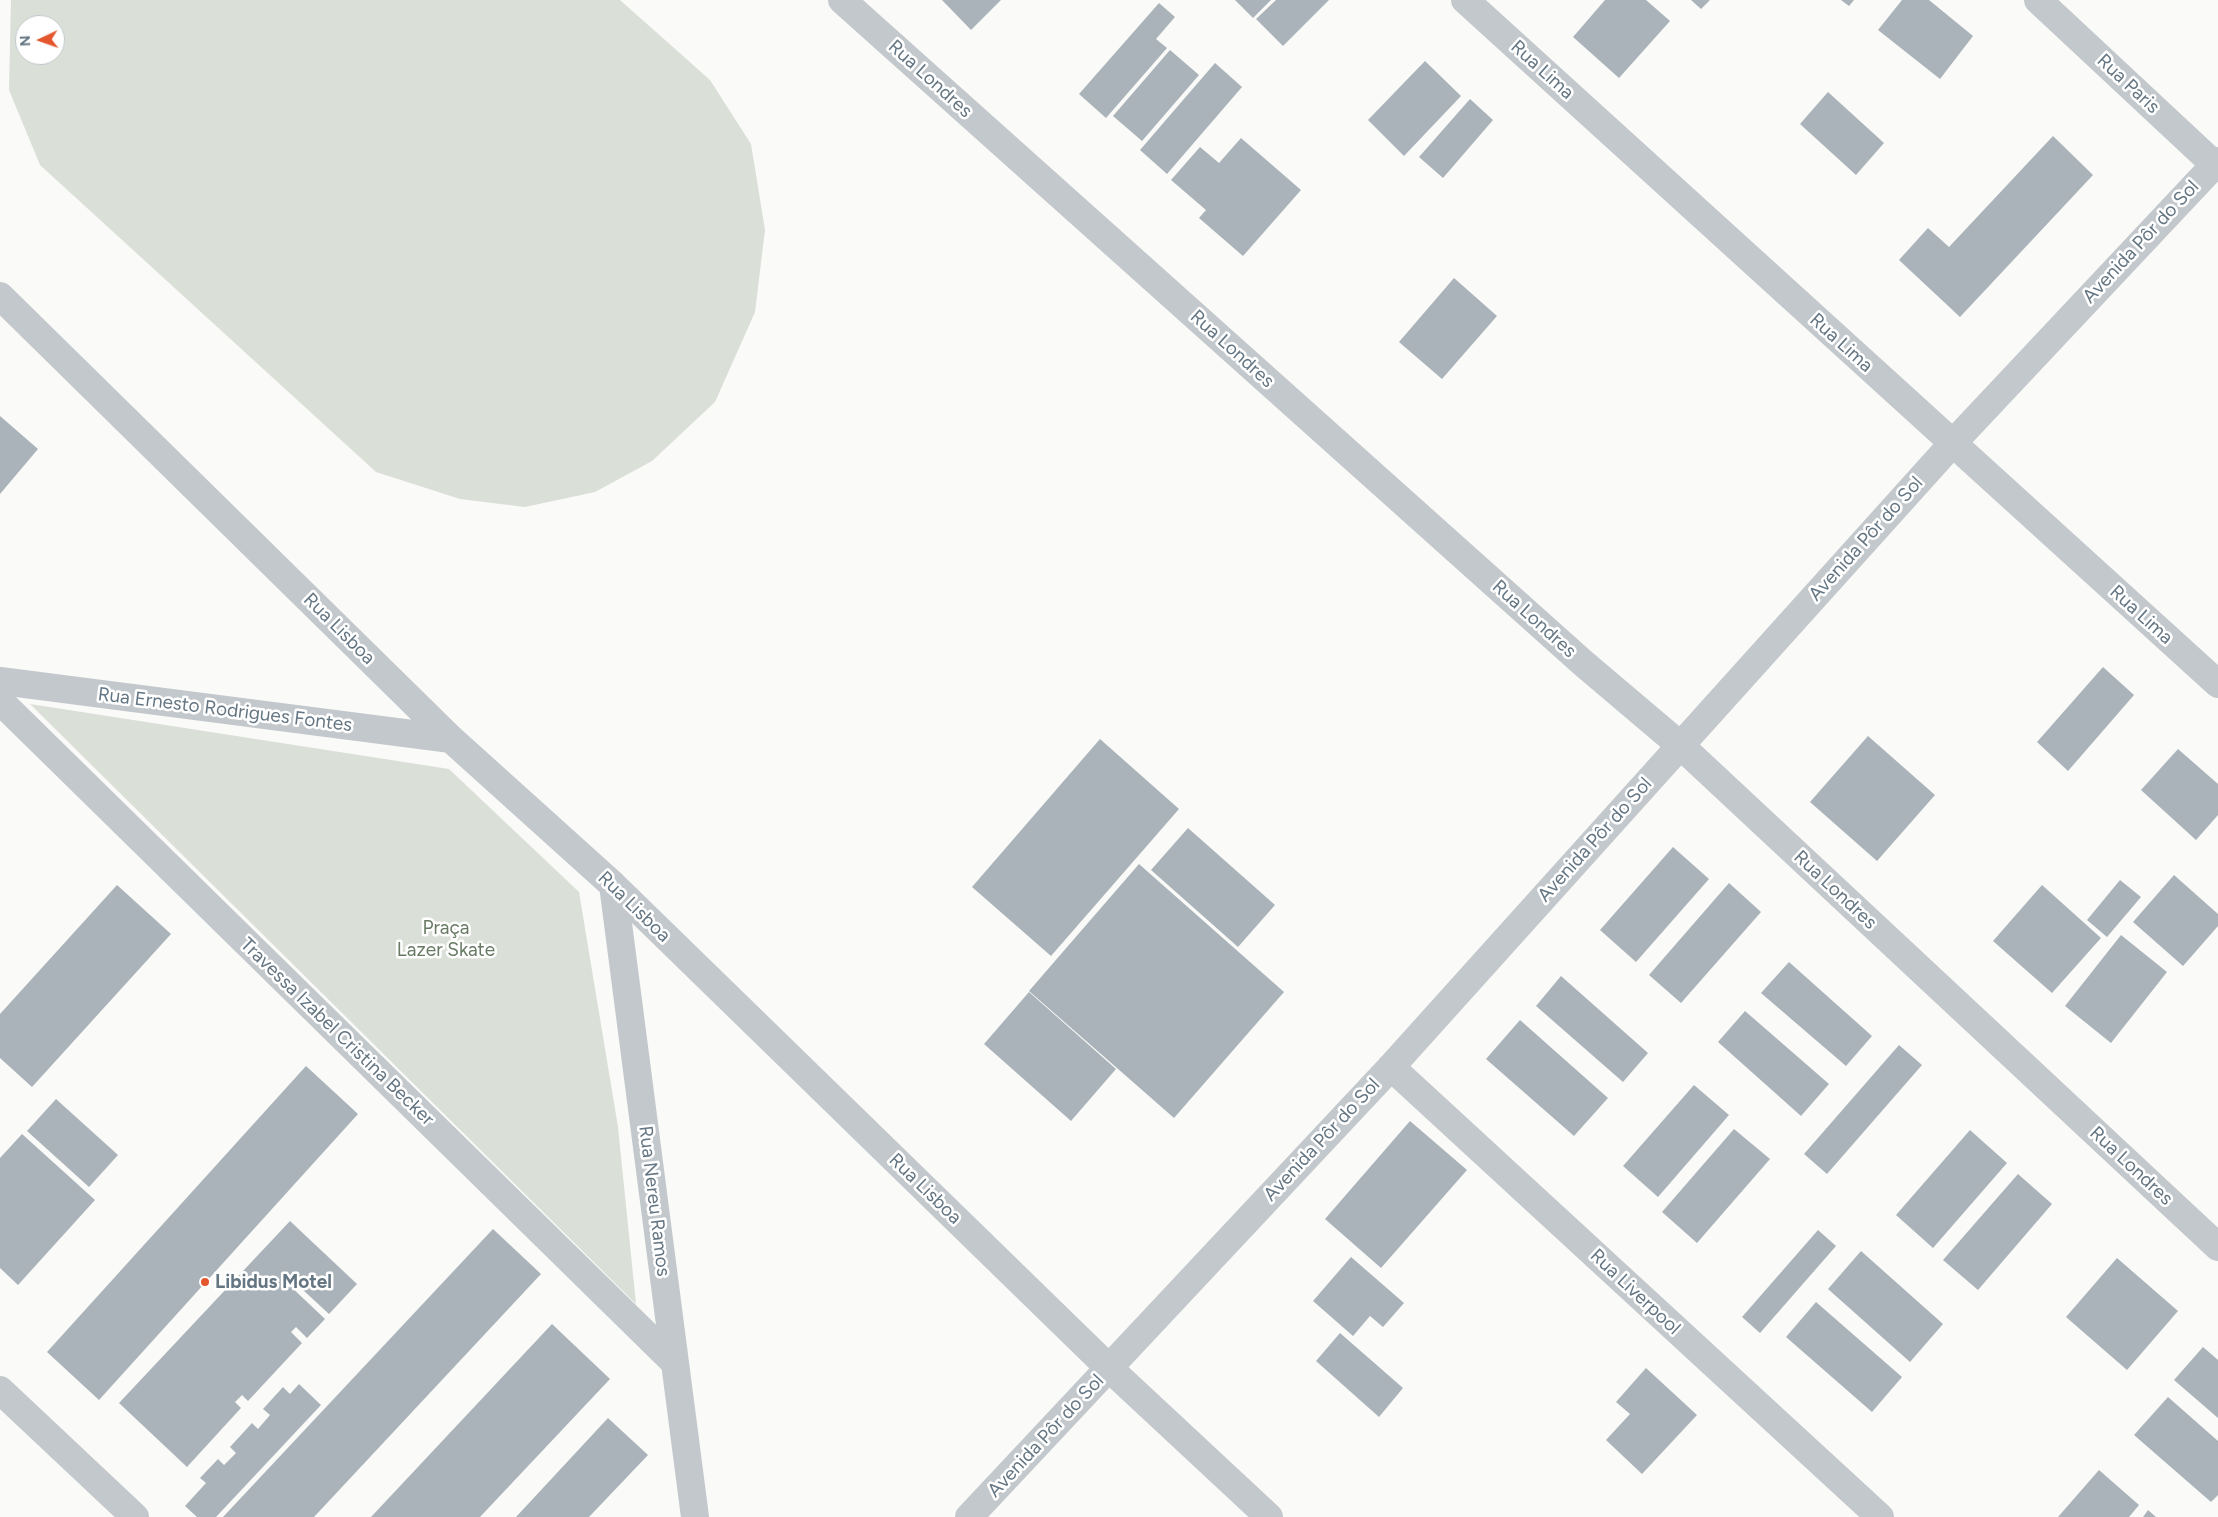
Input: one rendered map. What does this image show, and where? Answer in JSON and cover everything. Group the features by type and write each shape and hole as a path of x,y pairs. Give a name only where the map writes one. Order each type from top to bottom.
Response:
{"street":[{"name":"Rua Londres","path":"842,0 1576,656 1681,746 2218,1247"},
{"name":"Rua Lima","path":"1465,0 2218,684"},
{"name":"Rua Paris","path":"2038,0 2217,164"},
{"name":"Avenida Pôr do Sol","path":"969,1517 1390,1066 1952,444 2217,164"},
{"name":"Rua Lisboa","path":"0,296 451,739 613,885 1109,1368 1269,1517"},
{"name":"Rua Ernesto Rodrigues Fontes","path":"0,681 451,739"},
{"name":"Travessa Izabel Cristina Becker","path":"0,701 675,1363"},
{"name":"Rua Nereu Ramos","path":"613,885 695,1517"},
{"name":"Rua Liverpool","path":"1390,1066 1880,1517"},
{"path":"0,1390 135,1517"}],"green space":[{"path":"11,0 620,0 710,80 751,144 765,230 755,312 715,402 652,461 595,492 525,507 460,499 376,472 40,165 9,90"},
{"name":"Praça Lazer Skate","path":"30,704 449,769 579,892 618,1127 636,1304"}],"building":[{"path":"942,0 1001,0 971,30"},
{"path":"1235,0 1271,0 1253,18"},
{"path":"1276,0 1329,0 1283,46 1256,19"},
{"path":"1605,0 1646,0 1670,21 1619,78 1573,37"},
{"path":"1691,0 1710,0 1701,9"},
{"path":"1841,0 1854,0 1849,6"},
{"path":"1902,0 1929,0 1973,36 1940,79 1878,30"},
{"path":"1159,3 1175,17 1156,39 1167,48 1106,118 1079,94"},
{"path":"1170,50 1199,75 1142,141 1113,116"},
{"path":"1425,61 1461,96 1404,156 1368,120"},
{"path":"1215,63 1242,87 1167,174 1140,150"},
{"path":"1828,92 1884,143 1856,175 1800,124"},
{"path":"1470,99 1493,120 1443,178 1419,157"},
{"path":"2053,136 2093,175 1960,317 1899,260 1928,228 1949,247"},
{"path":"1241,138 1301,190 1243,256 1199,218 1206,210 1171,180 1200,147 1219,163"},
{"path":"1454,278 1497,316 1442,379 1399,342"},
{"path":"0,416 38,449 0,494"},
{"path":"2103,667 2134,695 2068,771 2037,742"},
{"path":"1868,736 1935,795 1877,861 1810,802"},
{"path":"1100,739 1179,809 1051,956 972,887"},
{"path":"2178,749 2218,784 2218,815 2196,840 2141,790"},
{"path":"1188,828 1275,905 1238,947 1151,870"},
{"path":"1673,847 1709,879 1636,962 1600,930"},
{"path":"1139,864 1284,992 1174,1118 1029,991"},
{"path":"2174,875 2218,914 2218,926 2183,966 2133,922"},
{"path":"2120,880 2141,897 2107,937 2087,920"},
{"path":"1729,883 1761,912 1681,1003 1649,975"},
{"path":"117,885 171,934 32,1087 0,1058 0,1014"},
{"path":"2042,885 2101,938 2052,993 1993,941"},
{"path":"2121,935 2167,972 2111,1043 2065,1006"},
{"path":"1789,962 1872,1036 1846,1066 1761,993"},
{"path":"1561,976 1648,1053 1623,1082 1536,1006"},
{"path":"1029,992 1116,1069 1071,1121 984,1044"},
{"path":"1745,1011 1829,1084 1801,1116 1718,1042"},
{"path":"1520,1020 1608,1098 1574,1136 1486,1059"},
{"path":"1899,1045 1922,1065 1827,1174 1804,1154"},
{"path":"306,1066 358,1114 99,1400 47,1352"},
{"path":"1694,1085 1729,1115 1658,1197 1623,1166"},
{"path":"56,1099 118,1155 89,1187 27,1131"},
{"path":"1410,1121 1467,1170 1381,1268 1325,1219"},
{"path":"1734,1129 1770,1159 1697,1243 1662,1212"},
{"path":"1970,1130 2007,1163 1933,1248 1896,1215"},
{"path":"22,1134 95,1200 18,1285 0,1268 0,1158"},
{"path":"2018,1174 2052,1204 1978,1290 1943,1260"},
{"path":"290,1221 357,1284 329,1314 290,1278 286,1282 325,1319 307,1338 296,1327 291,1332 302,1343 248,1401 242,1395 235,1402 241,1408 187,1467 119,1403"},
{"path":"493,1229 541,1274 314,1517 223,1517"},
{"path":"1818,1230 1836,1246 1760,1333 1742,1317"},
{"path":"1861,1251 1943,1324 1910,1362 1828,1289"},
{"path":"1351,1257 1404,1303 1383,1327 1370,1316 1353,1336 1313,1301"},
{"path":"2117,1258 2178,1311 2127,1370 2066,1317"},
{"path":"1816,1302 1902,1377 1872,1412 1786,1337"},
{"path":"552,1324 610,1379 480,1517 371,1517"},
{"path":"1340,1333 1403,1388 1379,1417 1316,1361"},
{"path":"2203,1347 2218,1360 2218,1418 2174,1380"},
{"path":"1646,1368 1697,1415 1642,1474 1606,1440 1630,1414 1616,1402"},
{"path":"299,1384 321,1405 216,1517 197,1517 185,1506 206,1483 200,1478 218,1459 224,1465 236,1453 230,1447 252,1423 258,1429 270,1415 263,1409 283,1387 290,1394"},
{"path":"2168,1397 2218,1441 2218,1495 2211,1502 2134,1435"},
{"path":"608,1418 648,1455 589,1517 516,1517"},
{"path":"2099,1470 2139,1505 2129,1517 2058,1517"},
{"path":"2148,1510 2156,1517 2143,1517"}],"place":[{"name":"Libidus Motel","path":"205,1282"}]}
